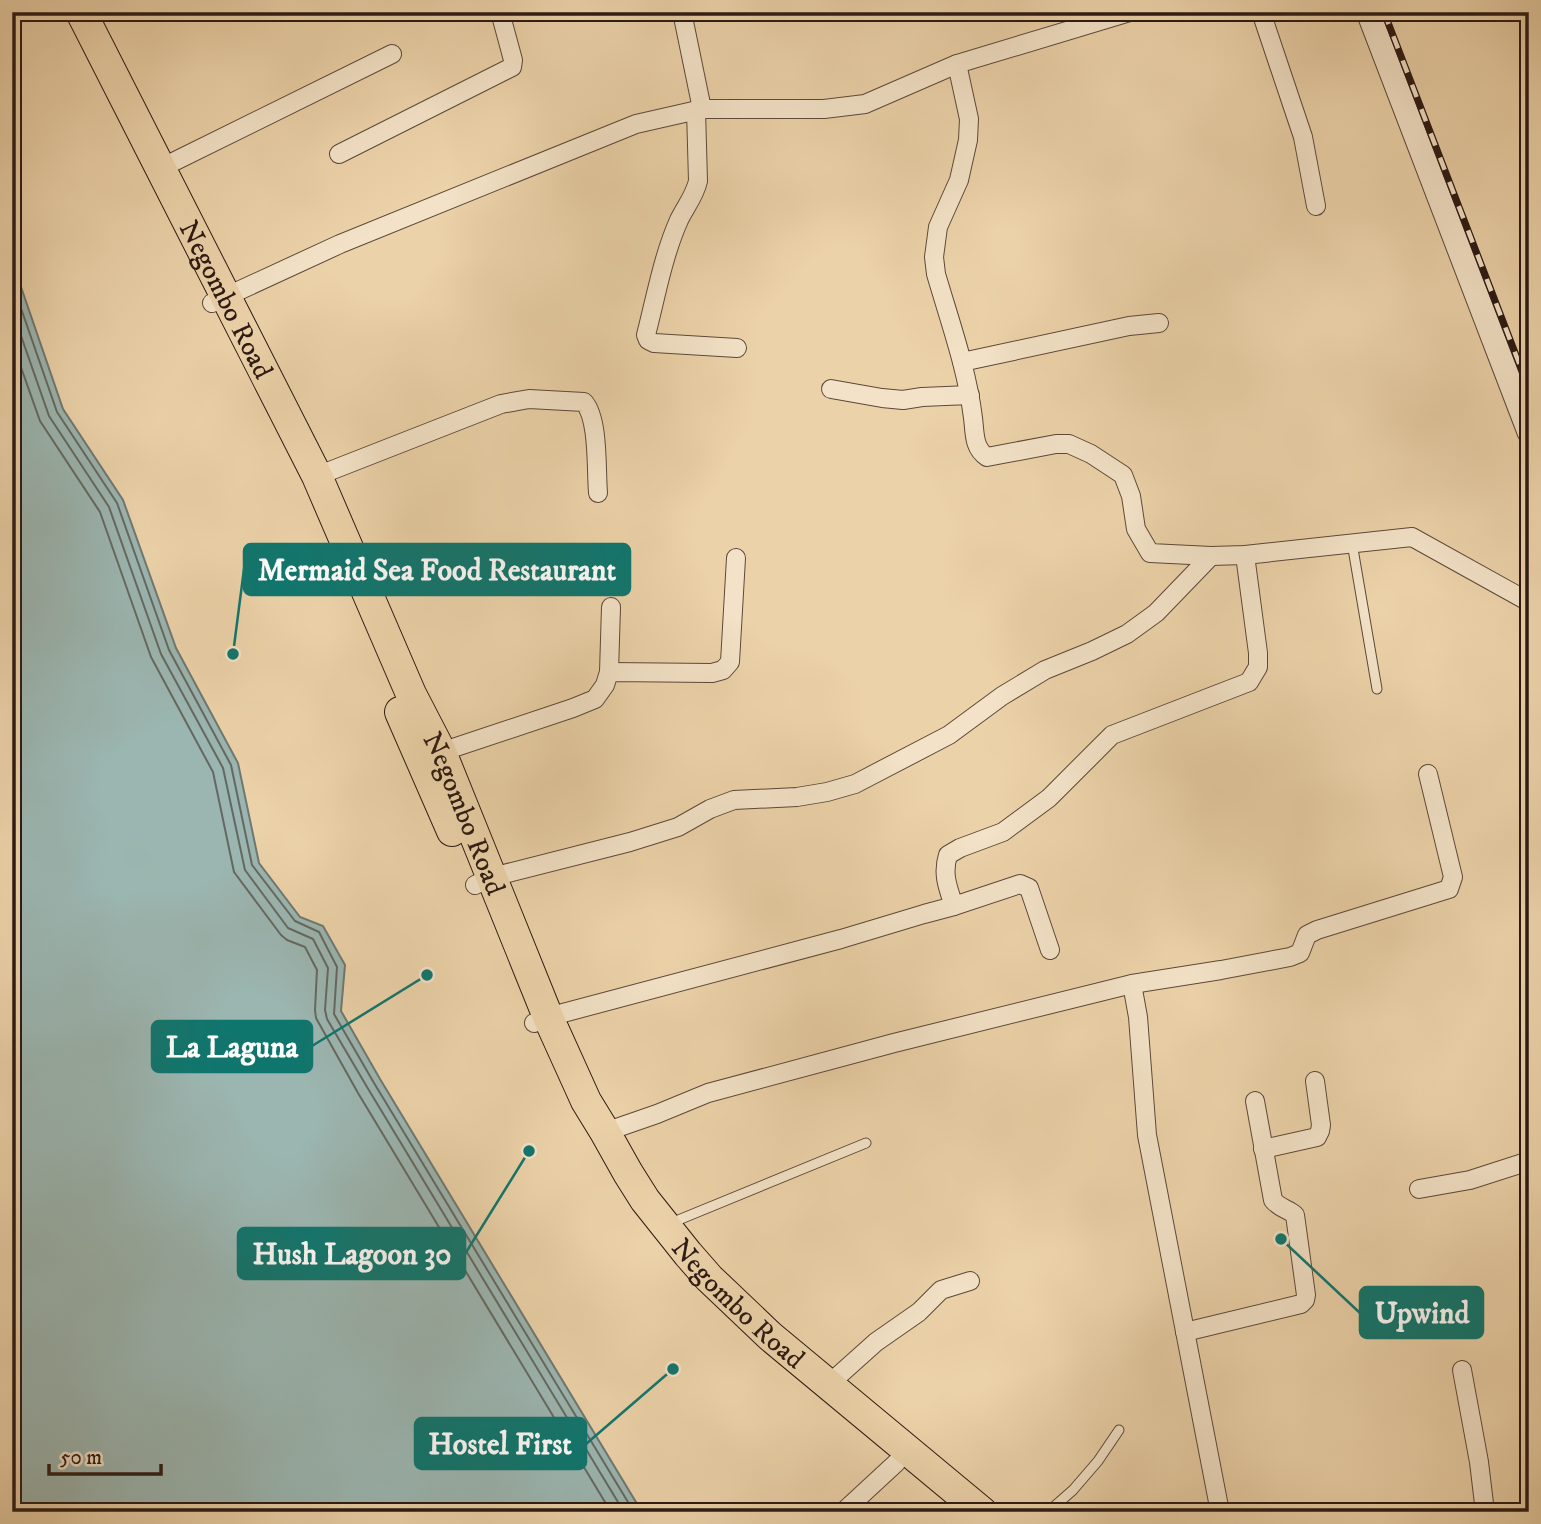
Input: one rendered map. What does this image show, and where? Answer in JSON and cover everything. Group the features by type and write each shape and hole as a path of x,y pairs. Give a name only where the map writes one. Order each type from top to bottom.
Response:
{"highway":[{"name":"Negombo Road","path":"63,12 317,475 411,694 441,752 483,881"},
{"name":"Negombo Road","path":"81,12 161,168 320,523 357,614 483,881 541,1020 634,1182 688,1254 738,1307 982,1512"},
{"name":"Negombo Road","path":"541,1020 553,1071 590,1144 612,1181 677,1268 699,1293 759,1349 955,1512"}],"street":[{"path":"339,154 512,67 513,60 500,12"},
{"path":"682,12 699,110 698,181 675,231 646,335 648,340 654,343 737,348"},
{"path":"219,300 340,244 636,124 699,110 824,109 865,104 957,64 1130,12"},
{"path":"1261,12 1303,137 1316,206"},
{"path":"1368,12 1529,432"},
{"path":"161,168 392,54"},
{"path":"957,64 969,119 968,140 959,180 938,228 934,257 936,274 970,396 976,445 981,453 987,457 1069,444 1091,454 1122,475 1131,496 1136,529 1150,553 1245,555 1412,537 1529,602"},
{"path":"962,362 1129,326 1159,323"},
{"path":"831,388 903,400 970,396"},
{"path":"317,475 501,404 529,399 584,402 590,408 593,420 598,493"},
{"path":"954,906 944,867 948,855 1003,832 1049,798 1112,734 1249,682 1258,667 1258,653 1245,555"},
{"path":"483,881 678,827 710,809 734,800 797,797 855,784 948,735 1002,696 1045,670 1127,634 1156,612 1211,556"},
{"path":"609,672 712,673 723,670 730,662 736,558"},
{"path":"441,752 595,699 605,685 609,672 611,607"},
{"path":"606,1132 708,1093 894,1044 1132,984 1290,957 1300,953 1307,935 1317,930 1449,889 1453,877 1428,774"},
{"path":"541,1020 842,939 1020,884 1029,888 1050,950"},
{"path":"1132,984 1138,1017 1147,1135 1220,1512"},
{"path":"1263,1149 1317,1137 1321,1125 1315,1082"},
{"path":"1185,1332 1301,1304 1305,1300 1295,1216 1273,1200 1255,1101"},
{"path":"1419,1189 1470,1180 1529,1161"},
{"path":"828,1385 876,1342 919,1312 941,1290 970,1281"},
{"path":"1462,1370 1485,1512"},
{"path":"844,1512 896,1463"}],"lane":[{"path":"1352,543 1377,689"},
{"path":"667,1225 866,1143"},
{"path":"1048,1512 1073,1490 1098,1461 1119,1430"}],"water":[{"path":"12,277 21,287 63,409 123,500 176,648 238,763 259,863 300,917 323,926 345,965 341,1011 642,1512 12,1512"}],"railway":[{"path":"1384,12 1529,389"}],"place":[{"name":"Mermaid Sea Food Restaurant","path":"233,654"},
{"name":"La Laguna","path":"427,975"},
{"name":"Hush Lagoon 30","path":"529,1151"},
{"name":"Upwind","path":"1281,1239"},
{"name":"Hostel First","path":"673,1369"}]}
